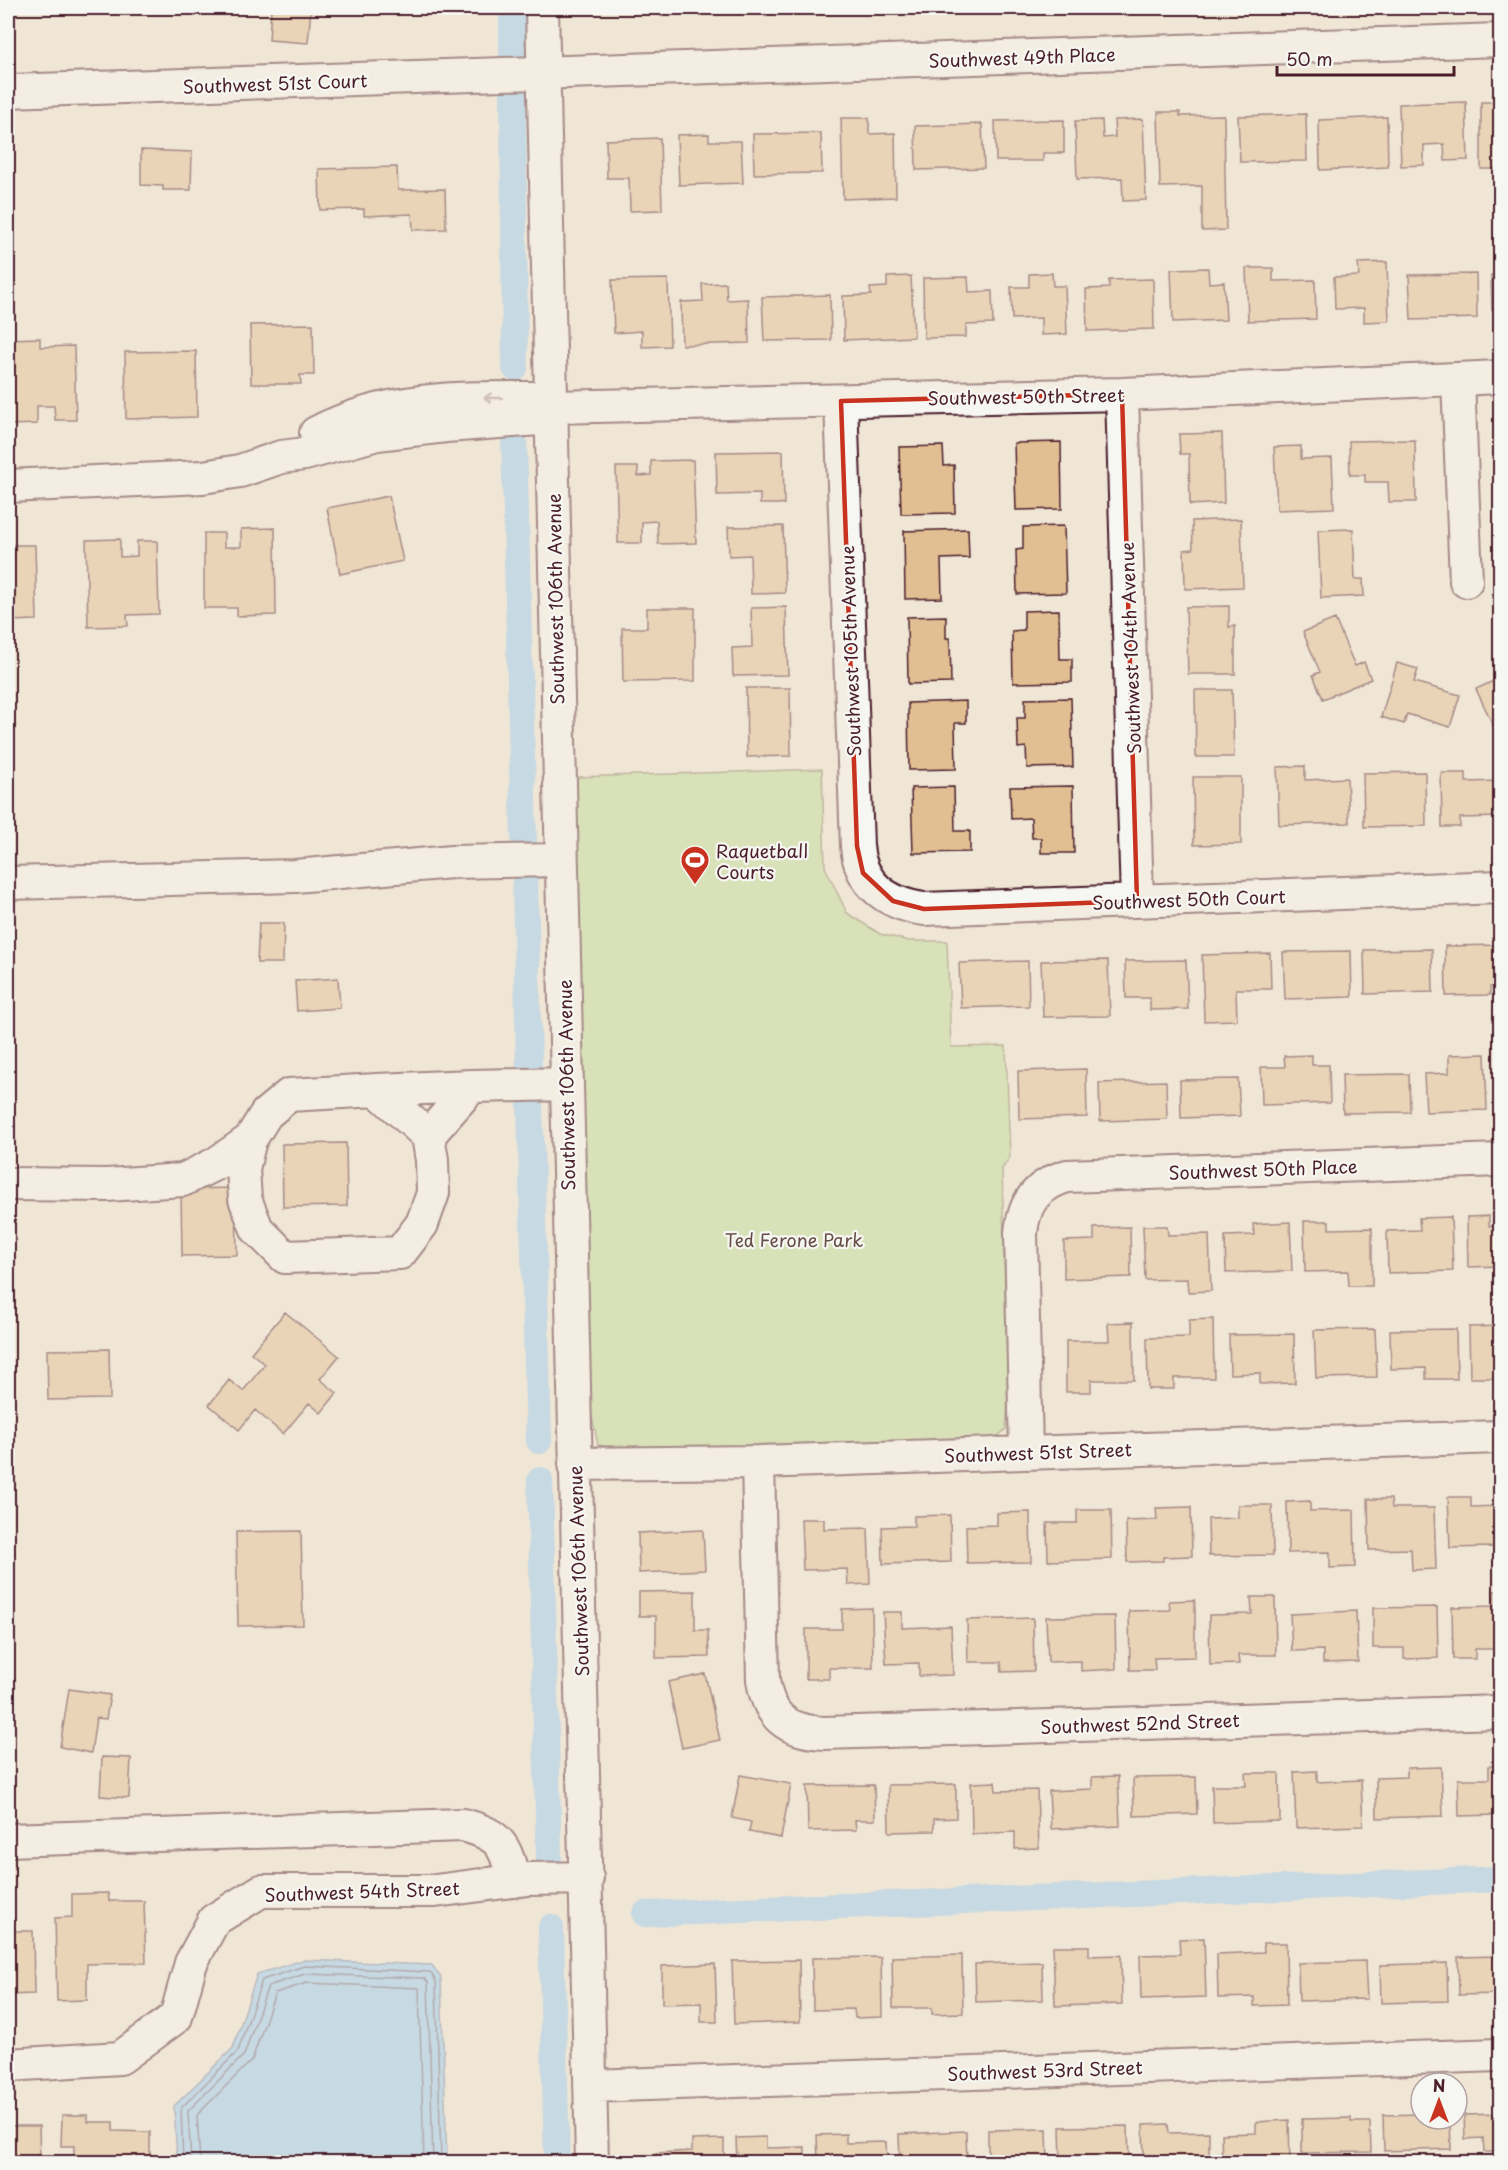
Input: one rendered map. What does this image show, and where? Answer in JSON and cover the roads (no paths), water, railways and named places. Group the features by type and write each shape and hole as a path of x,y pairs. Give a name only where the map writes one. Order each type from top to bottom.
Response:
{"street":[{"name":"Southwest 106th Avenue","path":"542,8 592,2163"},
{"name":"Southwest 49th Place","path":"543,74 1500,40"},
{"name":"Southwest 51st Court","path":"8,91 543,74"},
{"name":"Southwest 50th Street","path":"8,486 203,477 240,471 281,457 305,454 377,434 402,418 460,399 551,408 1122,394 1500,377"},
{"path":"1458,379 1466,581"},
{"name":"Southwest 104th Avenue","path":"1122,394 1137,901"},
{"name":"Southwest 105th Avenue","path":"841,401 857,846 863,873 881,893"},
{"path":"8,883 295,876 452,862 560,860"},
{"name":"Southwest 50th Court","path":"881,893 908,907 924,909 1500,887"},
{"path":"377,1090 428,1136 432,1160 433,1193 422,1224 400,1253 285,1257 257,1229 245,1199 243,1169 250,1140 266,1114 289,1095 377,1090 472,1086 566,1084"},
{"path":"428,1136 472,1086"},
{"path":"8,1184 107,1185 183,1180 217,1163 250,1140"},
{"name":"Southwest 50th Place","path":"1026,1452 1021,1233 1026,1207 1032,1196 1052,1180 1067,1176 1500,1160"},
{"name":"Southwest 51st Street","path":"575,1464 758,1462 1500,1437"},
{"name":"Southwest 52nd Street","path":"758,1462 763,1680 767,1700 782,1721 809,1732 1500,1712"},
{"path":"8,1840 463,1825 484,1830 502,1843 514,1881"},
{"name":"Southwest 54th Street","path":"8,2065 120,2058 176,2017 190,1963 214,1920 261,1891 435,1891 514,1881 587,1878"},
{"name":"Southwest 53rd Street","path":"590,2086 1500,2055"}],"water":[{"path":"303,1960 432,1965 441,1978 447,2162 177,2162 174,2106 233,2048 257,1974"}],"waterway":[{"path":"512,8 512,56"},
{"path":"513,94 515,368"},
{"path":"514,436 524,841"},
{"path":"525,880 529,1065"},
{"path":"530,1104 539,1441"},
{"path":"540,1480 549,1859"},
{"path":"645,1914 1500,1879"},
{"path":"551,1927 557,2162"}],"place":[{"name":"Raquetball Courts","path":"695,886"}],"park label":[{"name":"Ted Ferone Park","path":"794,1239"}]}
